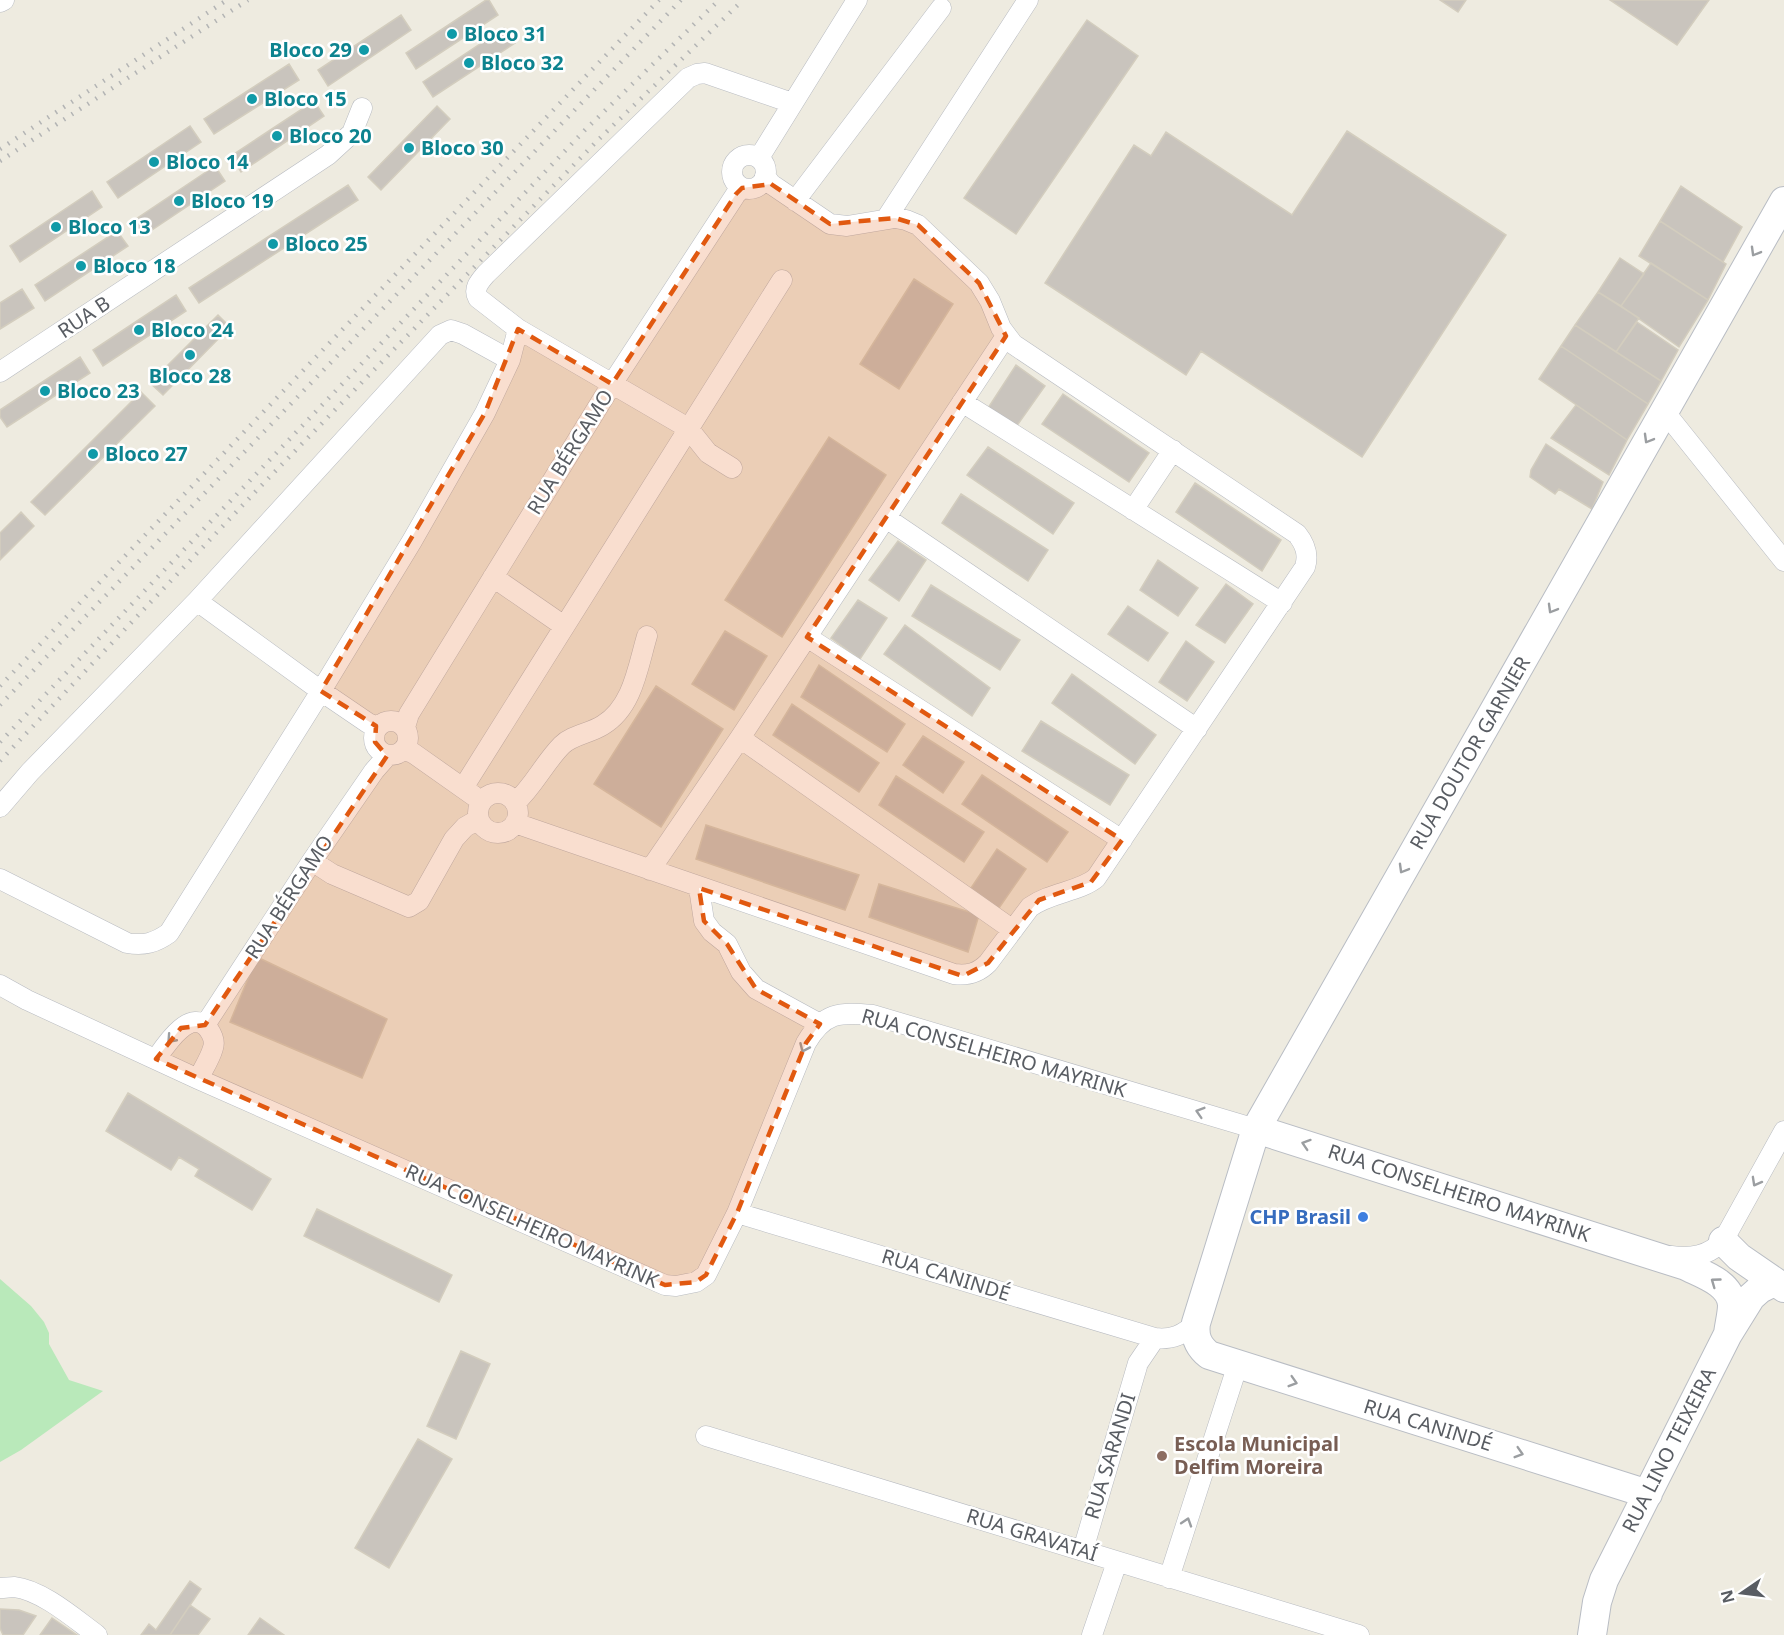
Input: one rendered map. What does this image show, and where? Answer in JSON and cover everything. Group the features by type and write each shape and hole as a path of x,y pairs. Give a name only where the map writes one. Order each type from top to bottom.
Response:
{"main road":[{"name":"RUA DOUTOR GARNIER","path":"1196,1323 1256,1129 1784,201"},
{"name":"RUA CONSELHEIRO MAYRINK","path":"1256,1129 1642,1252"},
{"path":"1723,1241 1739,1257 1779,1285"},
{"path":"1642,1252 1686,1266 1717,1282 1726,1291 1732,1304 1728,1334"},
{"name":"RUA LINO TEIXEIRA","path":"1592,1635 1596,1602 1604,1580 1728,1334 1751,1297 1760,1289 1779,1285"},
{"name":"RUA CANINDÉ","path":"1196,1323 1194,1332 1197,1341 1209,1355 1648,1494"}],"street":[{"path":"515,823 954,974 972,974 988,963 1030,907 1039,900 1091,882 1096,878 1305,567 1306,549 1297,534 1013,344 1006,336 979,283 918,225 902,219 886,219 839,226 822,219 795,201 763,169 747,155 738,159 732,168 732,175 739,189 752,189 763,169 792,104 857,0"},
{"path":"886,219 1028,0"},
{"path":"795,201 941,8"},
{"path":"732,468 708,453 688,428 518,329 478,298 476,288 480,281 682,83 697,74 705,73 792,104"},
{"name":"RUA B","path":"0,372 328,155 352,133 362,108"},
{"name":"RUA BÉRGAMO","path":"205,1025 312,861 374,771 401,740 493,577 612,384 739,189"},
{"path":"463,788 782,280"},
{"path":"0,879 127,943 149,944 169,933 412,541 485,414 510,360 518,329"},
{"path":"0,807 30,772 196,601 440,335 451,330 463,334 510,360"},
{"path":"650,870 1006,336"},
{"path":"962,402 1282,603"},
{"path":"1664,411 1784,561"},
{"path":"1133,510 1173,450"},
{"path":"886,518 1197,729"},
{"path":"493,577 564,626"},
{"path":"196,601 374,727 375,742 401,740 463,788 480,810 483,827 491,832 500,833 509,830 515,823 518,813 515,803 508,795 499,792 489,794 480,810 454,839 419,901 409,907 332,874 312,861"},
{"path":"515,803 528,792 563,743 604,725 618,712 631,691 647,636"},
{"path":"807,637 1122,840"},
{"path":"740,738 1013,930"},
{"path":"699,888 704,921 712,932 727,944 741,972 756,989 820,1024"},
{"name":"RUA CONSELHEIRO MAYRINK","path":"0,985 27,1000 198,1079 665,1285 676,1286 696,1282 706,1275 738,1212 806,1043 813,1031 828,1018 848,1012 873,1015 1256,1129"},
{"path":"156,1059 169,1040 182,1028 196,1023 205,1025 214,1039 213,1048 198,1079"},
{"path":"1723,1241 1784,1131"},
{"name":"RUA CANINDÉ","path":"738,1212 1155,1338"},
{"name":"RUA CONSELHEIRO MAYRINK","path":"1642,1252 1684,1258 1706,1255 1723,1241"},
{"path":"1155,1338 1175,1337 1186,1332 1196,1323"},
{"name":"RUA SARANDI","path":"1131,1330 1138,1363"},
{"name":"RUA SARANDI","path":"1083,1550 1138,1363 1155,1338"},
{"path":"1169,1578 1238,1364"},
{"name":"RUA GRAVATAÍ","path":"706,1436 1359,1635"},
{"path":"1092,1635 1117,1562"},
{"path":"0,1588 15,1587 32,1593 53,1604 97,1635"}],"highlighted area":[{"path":"771,184 830,224 895,218 918,225 979,283 1006,336 807,637 1122,840 1091,882 1039,900 988,963 963,976 699,888 704,921 727,944 756,989 820,1024 806,1043 737,1213 706,1275 696,1282 665,1285 156,1059 181,1028 205,1025 387,756 375,742 376,726 321,691 485,413 518,329 612,384 736,194 742,188"}],"green space":[{"path":"0,1279 31,1306 44,1322 49,1333 49,1344 69,1380 103,1391 21,1450 0,1462"}],"building":[{"name":"Bloco 31","path":"489,0 498,15 416,69 406,53"},
{"path":"1440,0 1466,0 1458,12"},
{"path":"1610,0 1709,0 1677,45"},
{"name":"Bloco 29","path":"401,15 411,30 328,86 318,70"},
{"path":"1087,20 1138,56 1016,234 964,198"},
{"name":"Bloco 32","path":"504,28 515,43 433,97 423,82"},
{"name":"Bloco 15","path":"289,64 299,80 214,134 204,119"},
{"name":"Bloco 20","path":"314,101 324,116 241,172 231,156"},
{"name":"Bloco 30","path":"437,106 450,119 381,190 368,177"},
{"name":"Bloco 14","path":"190,126 201,142 118,198 107,182"},
{"path":"1347,131 1506,235 1362,457 1201,351 1186,375 1045,283 1134,145 1151,156 1166,132 1292,215"},
{"name":"Bloco 19","path":"215,166 225,181 143,236 133,221"},
{"name":"Bloco 25","path":"348,185 358,200 199,303 189,288"},
{"path":"1681,186 1742,227 1723,262 1660,221"},
{"name":"Bloco 13","path":"92,191 102,207 20,262 10,246"},
{"path":"1660,221 1726,264 1708,300 1639,256"},
{"name":"Bloco 18","path":"117,231 128,246 45,301 35,285"},
{"path":"1620,258 1644,274 1621,306 1598,292"},
{"path":"1651,263 1708,300 1679,347 1621,306"},
{"path":"914,279 953,304 899,389 860,364"},
{"path":"22,289 34,308 0,329 0,303"},
{"path":"1598,292 1639,318 1616,352 1575,325"},
{"name":"Bloco 24","path":"176,295 186,311 103,366 93,350"},
{"name":"Bloco 28","path":"218,315 230,327 163,395 150,383"},
{"path":"1637,322 1678,350 1661,381 1616,352"},
{"path":"1575,325 1661,381 1648,404 1561,346"},
{"path":"1561,346 1648,404 1627,440 1539,379"},
{"name":"Bloco 23","path":"80,357 90,373 7,427 0,417 0,410"},
{"path":"1016,365 1045,386 1016,427 988,408"},
{"name":"Bloco 27","path":"141,392 155,406 45,515 31,502"},
{"path":"1063,394 1149,453 1129,482 1042,424"},
{"path":"1576,405 1627,440 1609,475 1551,438"},
{"path":"829,437 886,475 782,637 725,600"},
{"path":"1546,444 1603,482 1592,509 1559,489 1555,494 1530,477 1531,470"},
{"path":"988,447 1074,503 1053,534 967,475"},
{"path":"1195,483 1281,540 1262,571 1176,512"},
{"path":"961,494 1048,550 1028,581 942,523"},
{"path":"21,512 34,526 0,560 0,533"},
{"path":"898,541 926,560 899,601 869,580"},
{"path":"1158,560 1198,588 1178,616 1140,590"},
{"path":"1226,584 1253,604 1225,643 1196,625"},
{"path":"931,585 1020,640 1000,670 912,616"},
{"path":"858,600 887,618 860,659 831,638"},
{"path":"1128,606 1168,633 1148,661 1108,634"},
{"path":"905,625 990,688 972,716 884,654"},
{"path":"725,631 767,656 734,710 692,684"},
{"path":"1186,641 1214,662 1187,701 1159,682"},
{"path":"819,665 905,724 887,752 801,697"},
{"path":"1072,674 1156,735 1135,764 1052,703"},
{"path":"656,686 723,729 661,827 594,784"},
{"path":"792,704 879,763 859,792 773,735"},
{"path":"1041,721 1129,775 1110,805 1022,751"},
{"path":"923,736 964,762 943,793 903,765"},
{"path":"982,775 1068,832 1047,862 962,804"},
{"path":"896,776 984,832 964,862 879,805"},
{"path":"706,825 859,875 845,910 696,859"},
{"path":"997,849 1026,869 999,908 971,888"},
{"path":"879,884 979,915 968,952 869,917"},
{"path":"257,957 387,1019 362,1078 230,1022"},
{"path":"128,1093 271,1179 252,1210 195,1176 199,1169 179,1157 171,1170 106,1131"},
{"path":"317,1209 452,1275 439,1302 304,1236"},
{"path":"461,1351 490,1364 456,1439 427,1426"},
{"path":"418,1439 452,1459 389,1568 355,1548"},
{"path":"190,1581 201,1589 170,1635 141,1635 149,1624 156,1630"},
{"path":"190,1605 210,1619 198,1635 170,1635"},
{"path":"0,1609 19,1610 36,1616 23,1635 3,1635 0,1628"},
{"path":"52,1618 77,1635 40,1635"},
{"path":"260,1618 284,1635 248,1635"}],"railway":[{"path":"0,149 227,0"},
{"path":"0,161 248,0"},
{"path":"0,686 659,0"},
{"path":"0,705 681,0"},
{"path":"0,742 585,130 719,0"},
{"path":"0,761 258,489 598,140 743,0"}],"place":[{"name":"Bloco 31","path":"452,34"},
{"name":"Bloco 29","path":"364,50"},
{"name":"Bloco 32","path":"469,63"},
{"name":"Bloco 15","path":"252,99"},
{"name":"Bloco 20","path":"277,136"},
{"name":"Bloco 30","path":"409,148"},
{"name":"Bloco 14","path":"154,162"},
{"name":"Bloco 19","path":"179,201"},
{"name":"Bloco 13","path":"56,227"},
{"name":"Bloco 25","path":"273,244"},
{"name":"Bloco 18","path":"81,266"},
{"name":"Bloco 24","path":"139,330"},
{"name":"Bloco 28","path":"190,355"},
{"name":"Bloco 23","path":"45,391"},
{"name":"Bloco 27","path":"93,454"},
{"name":"CHP Brasil","path":"1363,1217"},
{"name":"Escola Municipal Delfim Moreira","path":"1162,1456"}]}
